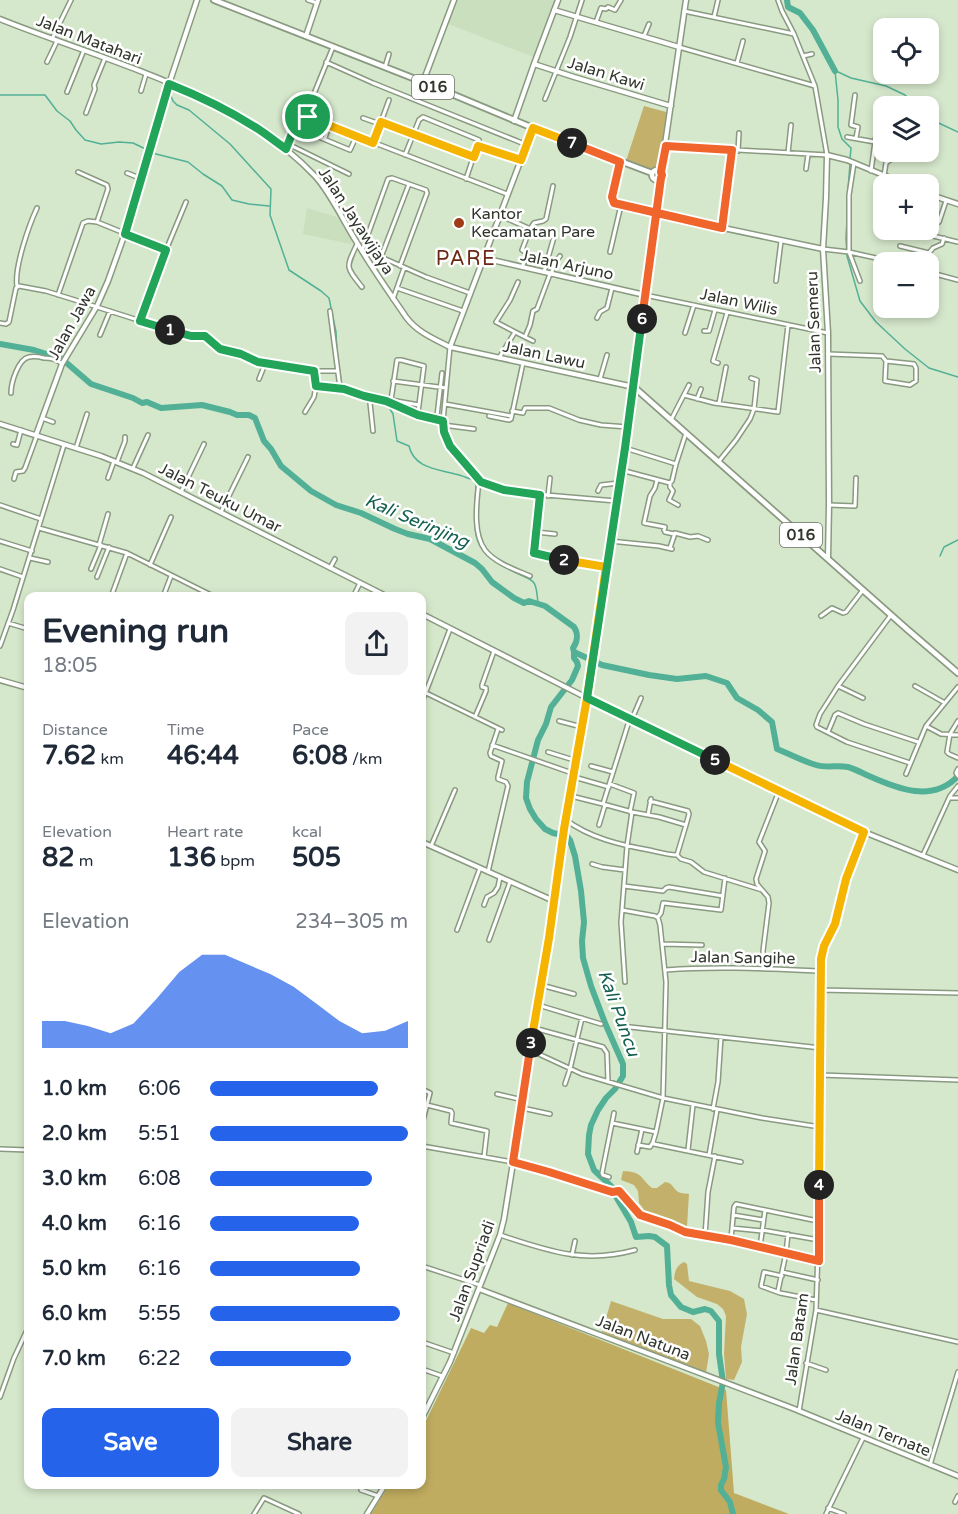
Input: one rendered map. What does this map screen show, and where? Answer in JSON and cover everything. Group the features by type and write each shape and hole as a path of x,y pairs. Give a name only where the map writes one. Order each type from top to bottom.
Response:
{"main road":[{"name":"016","path":"214,0 423,82 514,121 652,173 656,180 661,175"},
{"name":"016","path":"661,175 633,387 958,673"},
{"name":"016","path":"635,374 638,387 644,396"}],"street":[{"path":"47,62 71,0"},
{"name":"Jalan Jawa","path":"37,435 62,363 98,306 125,234 196,0"},
{"path":"306,36 317,2 308,0"},
{"path":"423,82 454,0"},
{"path":"514,121 558,0"},
{"path":"545,99 582,0"},
{"path":"596,22 601,8 608,7 615,10 621,0"},
{"path":"661,175 686,0"},
{"path":"714,17 718,0"},
{"name":"Jalan Semeru","path":"778,0 815,86 826,155 823,249 828,333 828,558"},
{"path":"554,10 815,86"},
{"path":"684,11 794,33"},
{"name":"Jalan Matahari","path":"0,19 171,85"},
{"path":"644,36 649,24"},
{"path":"737,63 743,41"},
{"path":"333,47 305,116 507,194"},
{"path":"67,92 84,50"},
{"path":"385,67 389,54"},
{"path":"803,56 812,54"},
{"path":"86,113 105,58"},
{"path":"326,62 527,145"},
{"name":"Jalan Kawi","path":"534,64 671,106"},
{"path":"141,91 146,74"},
{"name":"Jalan Jayawijaya","path":"171,85 218,106 287,147 316,178 411,324 450,347"},
{"path":"855,95 851,125 858,127 856,138"},
{"path":"312,98 306,98 287,147 349,174"},
{"path":"373,143 389,100"},
{"path":"405,155 419,120 423,117 479,140 466,179"},
{"path":"363,118 474,157"},
{"path":"788,153 791,125"},
{"path":"324,139 329,126"},
{"path":"295,127 350,150 356,137"},
{"path":"533,128 450,347 443,388 441,421 450,446 484,484 504,490 540,495 616,501"},
{"path":"738,151 739,133"},
{"path":"848,137 873,142"},
{"path":"478,146 521,160"},
{"path":"666,146 826,155 847,160 879,174"},
{"path":"722,228 732,150"},
{"path":"806,170 808,154"},
{"path":"871,171 873,156"},
{"path":"620,162 612,200 614,203 722,228 873,258"},
{"path":"854,163 849,195 847,252 861,281"},
{"path":"78,172 107,185 108,189 97,222"},
{"path":"127,173 142,179"},
{"path":"362,251 388,179 393,178 426,190 427,193 400,266"},
{"path":"409,184 381,256 404,268 470,293"},
{"path":"522,267 528,254 522,250 530,229 534,223 546,219 553,186"},
{"path":"939,198 958,204"},
{"path":"939,222 946,200"},
{"path":"140,321 186,202"},
{"path":"610,252 621,205"},
{"path":"0,323 9,322 27,230 37,208"},
{"path":"499,215 555,238 544,272"},
{"path":"58,295 82,225 88,221 97,222 166,250"},
{"path":"939,237 958,242"},
{"path":"900,246 930,253 933,248 942,244 944,238"},
{"path":"776,281 781,240"},
{"path":"357,244 348,266 362,287"},
{"path":"525,337 533,311 537,309 560,256"},
{"name":"Jalan Arjuno","path":"483,258 645,295"},
{"path":"393,299 404,268"},
{"path":"939,275 958,280"},
{"path":"518,282 496,322 533,341"},
{"path":"17,286 29,287 98,306 188,336 205,336 220,349 241,354 265,364 314,371 338,371"},
{"path":"397,288 464,311"},
{"path":"597,318 600,312 607,308 612,288"},
{"name":"Jalan Wilis","path":"645,295 828,333"},
{"path":"685,333 694,304"},
{"path":"704,331 709,331 715,310"},
{"path":"100,335 110,311"},
{"path":"330,311 342,388"},
{"path":"718,363 713,361 726,312"},
{"path":"684,395 779,412 788,325"},
{"path":"499,358 515,332"},
{"name":"Jalan Lawu","path":"450,347 633,387"},
{"path":"828,354 882,356 886,361 885,381 910,385 916,381 914,364 886,361"},
{"path":"600,379 607,355"},
{"path":"11,393 14,376 24,359 31,356 57,360 62,363"},
{"path":"418,412 422,385 424,366 396,360 391,400 419,405"},
{"path":"489,416 511,419 523,363"},
{"path":"259,379 265,364"},
{"path":"719,403 726,367"},
{"path":"305,412 314,397 316,386 314,371"},
{"path":"441,421 445,404 442,373"},
{"path":"725,374 730,375"},
{"path":"718,462 741,433 754,409 758,380 751,378"},
{"path":"393,381 443,388"},
{"path":"671,420 688,385"},
{"path":"316,386 342,388 370,400 386,401 418,415 474,429"},
{"name":"Jalan Supriadi","path":"426,1411 454,1353 480,1287 500,1235 507,1204 564,829 587,698 633,387"},
{"path":"697,399 701,389"},
{"path":"370,400 373,431"},
{"path":"445,404 512,413 523,413 525,408 549,408 579,420 601,425 628,427"},
{"path":"76,448 87,414"},
{"path":"42,418 53,422"},
{"name":"Jalan Teuku Umar","path":"0,424 133,468 378,592"},
{"path":"13,444 17,445 21,430"},
{"path":"678,505 669,500 672,491 670,483 686,433"},
{"path":"14,479 16,472 23,471 25,468 37,435"},
{"path":"133,468 148,435"},
{"path":"108,478 125,441 124,437"},
{"path":"0,646 2,633 8,623 30,558 64,444"},
{"path":"181,492 204,444"},
{"path":"625,448 676,464"},
{"path":"221,512 248,457"},
{"path":"621,470 670,483"},
{"path":"548,496 550,478"},
{"path":"829,505 855,506 856,478"},
{"path":"479,480 478,530 484,548 490,555 530,576"},
{"path":"657,480 650,495 644,523 665,526 665,531 674,534 698,536 708,540"},
{"path":"598,491 601,484 619,483"},
{"path":"540,495 533,551 535,554 606,567"},
{"path":"0,505 41,519"},
{"path":"92,569 108,514"},
{"path":"150,565 171,517"},
{"path":"39,528 127,553 205,592"},
{"path":"535,532 555,534"},
{"path":"610,541 671,548 674,534"},
{"path":"0,542 32,551"},
{"path":"97,577 109,547"},
{"path":"113,592 127,553"},
{"path":"30,558 48,562"},
{"path":"330,568 335,559"},
{"path":"0,569 23,577"},
{"path":"165,592 171,576"},
{"path":"356,592 360,583"},
{"path":"821,616 832,608 846,612 863,590"},
{"path":"891,615 838,686 816,723 817,727 857,746 910,763"},
{"path":"426,616 587,698 864,832 958,870"},
{"path":"8,623 24,628"},
{"path":"426,685 450,629"},
{"path":"475,717 486,691 482,685 494,651"},
{"path":"0,680 24,687"},
{"path":"838,686 862,698"},
{"path":"915,686 945,703"},
{"path":"906,774 926,726 958,687"},
{"path":"426,693 500,730 490,754 502,761 498,779 506,782 508,786 488,872"},
{"path":"599,825 613,772 631,719 641,698"},
{"path":"828,732 838,713 918,742"},
{"path":"559,721 582,727"},
{"path":"958,721 950,734 947,752 958,758"},
{"path":"926,726 941,734 958,735"},
{"path":"492,745 574,775 634,793 621,922 625,982"},
{"path":"548,752 577,761"},
{"path":"591,766 613,772"},
{"path":"957,775 958,769"},
{"path":"923,855 952,793 958,786"},
{"path":"430,846 455,790"},
{"path":"764,969 769,903 768,897 756,879 765,851 759,842 779,791"},
{"path":"571,796 686,825"},
{"path":"950,798 958,798"},
{"path":"648,815 651,800 688,811 676,855"},
{"path":"566,820 584,831 627,846 676,855 696,865 700,871 763,890"},
{"name":"Jalan Batam","path":"799,1411 816,1310 819,1261 821,959 824,946 835,924 846,879 864,832"},
{"path":"426,844 554,901"},
{"path":"592,864 625,870"},
{"path":"457,930 480,868"},
{"path":"483,905 487,896 494,893 498,887 500,877"},
{"path":"638,1145 649,1147 653,1143 663,1098 666,970 658,918 662,904 721,910 725,878"},
{"path":"489,940 510,882"},
{"path":"624,886 662,891 669,887 723,896"},
{"path":"622,910 658,918"},
{"path":"663,945 702,945"},
{"name":"Jalan Sangihe","path":"666,970 703,968 821,971"},
{"path":"541,985 574,994"},
{"path":"820,990 958,993"},
{"path":"538,1005 601,1024"},
{"path":"565,1084 582,1018"},
{"path":"621,1026 820,1048"},
{"path":"534,1028 603,1047 607,1053 608,1082"},
{"path":"709,1155 722,1037"},
{"path":"530,1050 570,1069 663,1098 820,1127"},
{"path":"821,1076 958,1080"},
{"path":"426,1091 430,1093 426,1109"},
{"path":"497,1094 523,1100"},
{"path":"427,1105 451,1111 451,1123 487,1131 484,1157"},
{"path":"688,1150 693,1105"},
{"path":"522,1108 550,1114"},
{"path":"609,1177 602,1173 614,1113"},
{"path":"612,1123 656,1132"},
{"path":"637,1152 642,1129"},
{"path":"653,1143 741,1162"},
{"path":"426,1147 513,1162 612,1192 618,1191 643,1217 685,1232 760,1246 819,1261"},
{"path":"0,1149 24,1150"},
{"path":"705,1236 708,1192 715,1156"},
{"path":"731,1240 734,1205 736,1204 813,1220"},
{"path":"760,1246 765,1210"},
{"path":"733,1215 764,1220"},
{"path":"732,1228 813,1239"},
{"path":"778,1291 788,1234"},
{"path":"500,1235 548,1251 572,1256 604,1256 635,1250"},
{"path":"572,1256 574,1241"},
{"path":"426,1267 480,1287"},
{"path":"816,1300 780,1293 761,1286 765,1272 818,1280"},
{"name":"Jalan Natuna","path":"480,1287 799,1411"},
{"path":"816,1310 958,1341"},
{"path":"0,1397 24,1337"},
{"path":"426,1343 454,1353"},
{"path":"806,1364 826,1370"},
{"path":"426,1371 443,1377"},
{"path":"930,1465 958,1372"},
{"name":"Jalan Ternate","path":"799,1411 958,1476"},
{"path":"826,1514 863,1438"},
{"path":"367,1514 382,1489"},
{"path":"361,1490 378,1496"},
{"path":"955,1502 958,1496"},
{"path":"254,1514 263,1498 299,1514"},
{"path":"828,1508 844,1514"}],"shaded area":[{"path":"454,0 558,0 536,58 446,23"},
{"path":"644,106 670,113 660,171 652,173 625,164"},
{"path":"307,208 340,218 353,238 351,244 303,234"},
{"path":"623,1171 638,1174 652,1188 657,1188 665,1182 671,1184 678,1192 689,1194 687,1227 663,1220 657,1214 646,1212 639,1203 638,1191 634,1185 621,1180"},
{"path":"684,1262 687,1264 689,1281 730,1291 744,1299 747,1314 741,1347 742,1362 734,1380 726,1379 724,1354 726,1316 717,1304 697,1297 674,1279 676,1269"},
{"path":"611,1301 663,1319 691,1319 700,1326 706,1341 709,1354 706,1373 602,1332"},
{"path":"508,1303 726,1390 734,1493 789,1514 371,1514 387,1489 426,1489 426,1421 471,1328 484,1333 490,1325 497,1327"}],"waterway":[{"path":"172,82 199,0"},
{"path":"787,0 788,7 800,13 813,30 835,71"},
{"path":"835,71 838,127 842,139 851,148 850,159"},
{"path":"836,71 851,78 886,86 906,96"},
{"path":"171,86 173,101 189,110 230,144 271,189 270,215 289,270 329,298 336,332 343,393 387,404 393,414 397,441 409,446 416,459 434,469 473,480 476,485 475,510"},
{"path":"0,95 45,95 85,140 101,144 133,143 156,154 188,162 222,186 232,200 269,206"},
{"path":"939,123 958,132"},
{"path":"848,189 850,164"},
{"path":"848,200 847,256 860,301 876,322 929,368 958,377"},
{"name":"Kali Serinjing","path":"0,344 34,350 62,359 91,384 142,403 147,402 161,408 202,405 255,418 264,441 281,466 311,491 336,505 361,513 395,529 430,539 475,563 492,582 514,598 524,603 529,601 545,606 574,627 577,637 574,652 602,665 677,679 706,676 727,683 737,698 758,710 772,722 777,749 806,762 824,766 848,767 903,789 915,791 938,789 958,776"},
{"path":"475,521 478,542 491,558"},
{"path":"940,556 944,547 958,540"},
{"path":"511,570 535,584 538,604"},
{"name":"Kali Puncu","path":"574,652 578,666 572,680 551,707 538,740 527,782 526,798 536,819 545,829 567,836 570,840 581,891 584,922 583,958 591,986 623,1064 623,1076 598,1110 591,1125 588,1154 594,1170 613,1188 631,1222 636,1237 655,1237 667,1246 671,1295 681,1307 693,1312 705,1309 711,1311 719,1321 719,1354 723,1382 718,1423 726,1467 721,1490 730,1502 733,1514"}],"place":[{"name":"Kantor Kecamatan Pare","path":"459,223"}],"district":[{"name":"PARE","path":"466,259"}],"route":[{"path":"308,117 305,115 312,98 306,98 286,149 237,116 169,84 125,234 166,250 140,321 188,336 205,336 220,349 241,354 258,362 314,371 316,386 344,389 386,401 430,419 443,421 444,432 450,446 481,482 504,490 540,495 534,554 606,567 513,1162 612,1192 619,1191 635,1211 643,1217 685,1232 731,1240 819,1261 821,959 824,946 835,924 846,879 864,832 587,698 625,448 657,214 661,172 666,146 732,150 722,228 657,214 614,203 612,197 620,162 533,128 521,160 478,146 474,157 381,122 373,143 308,117"}]}
